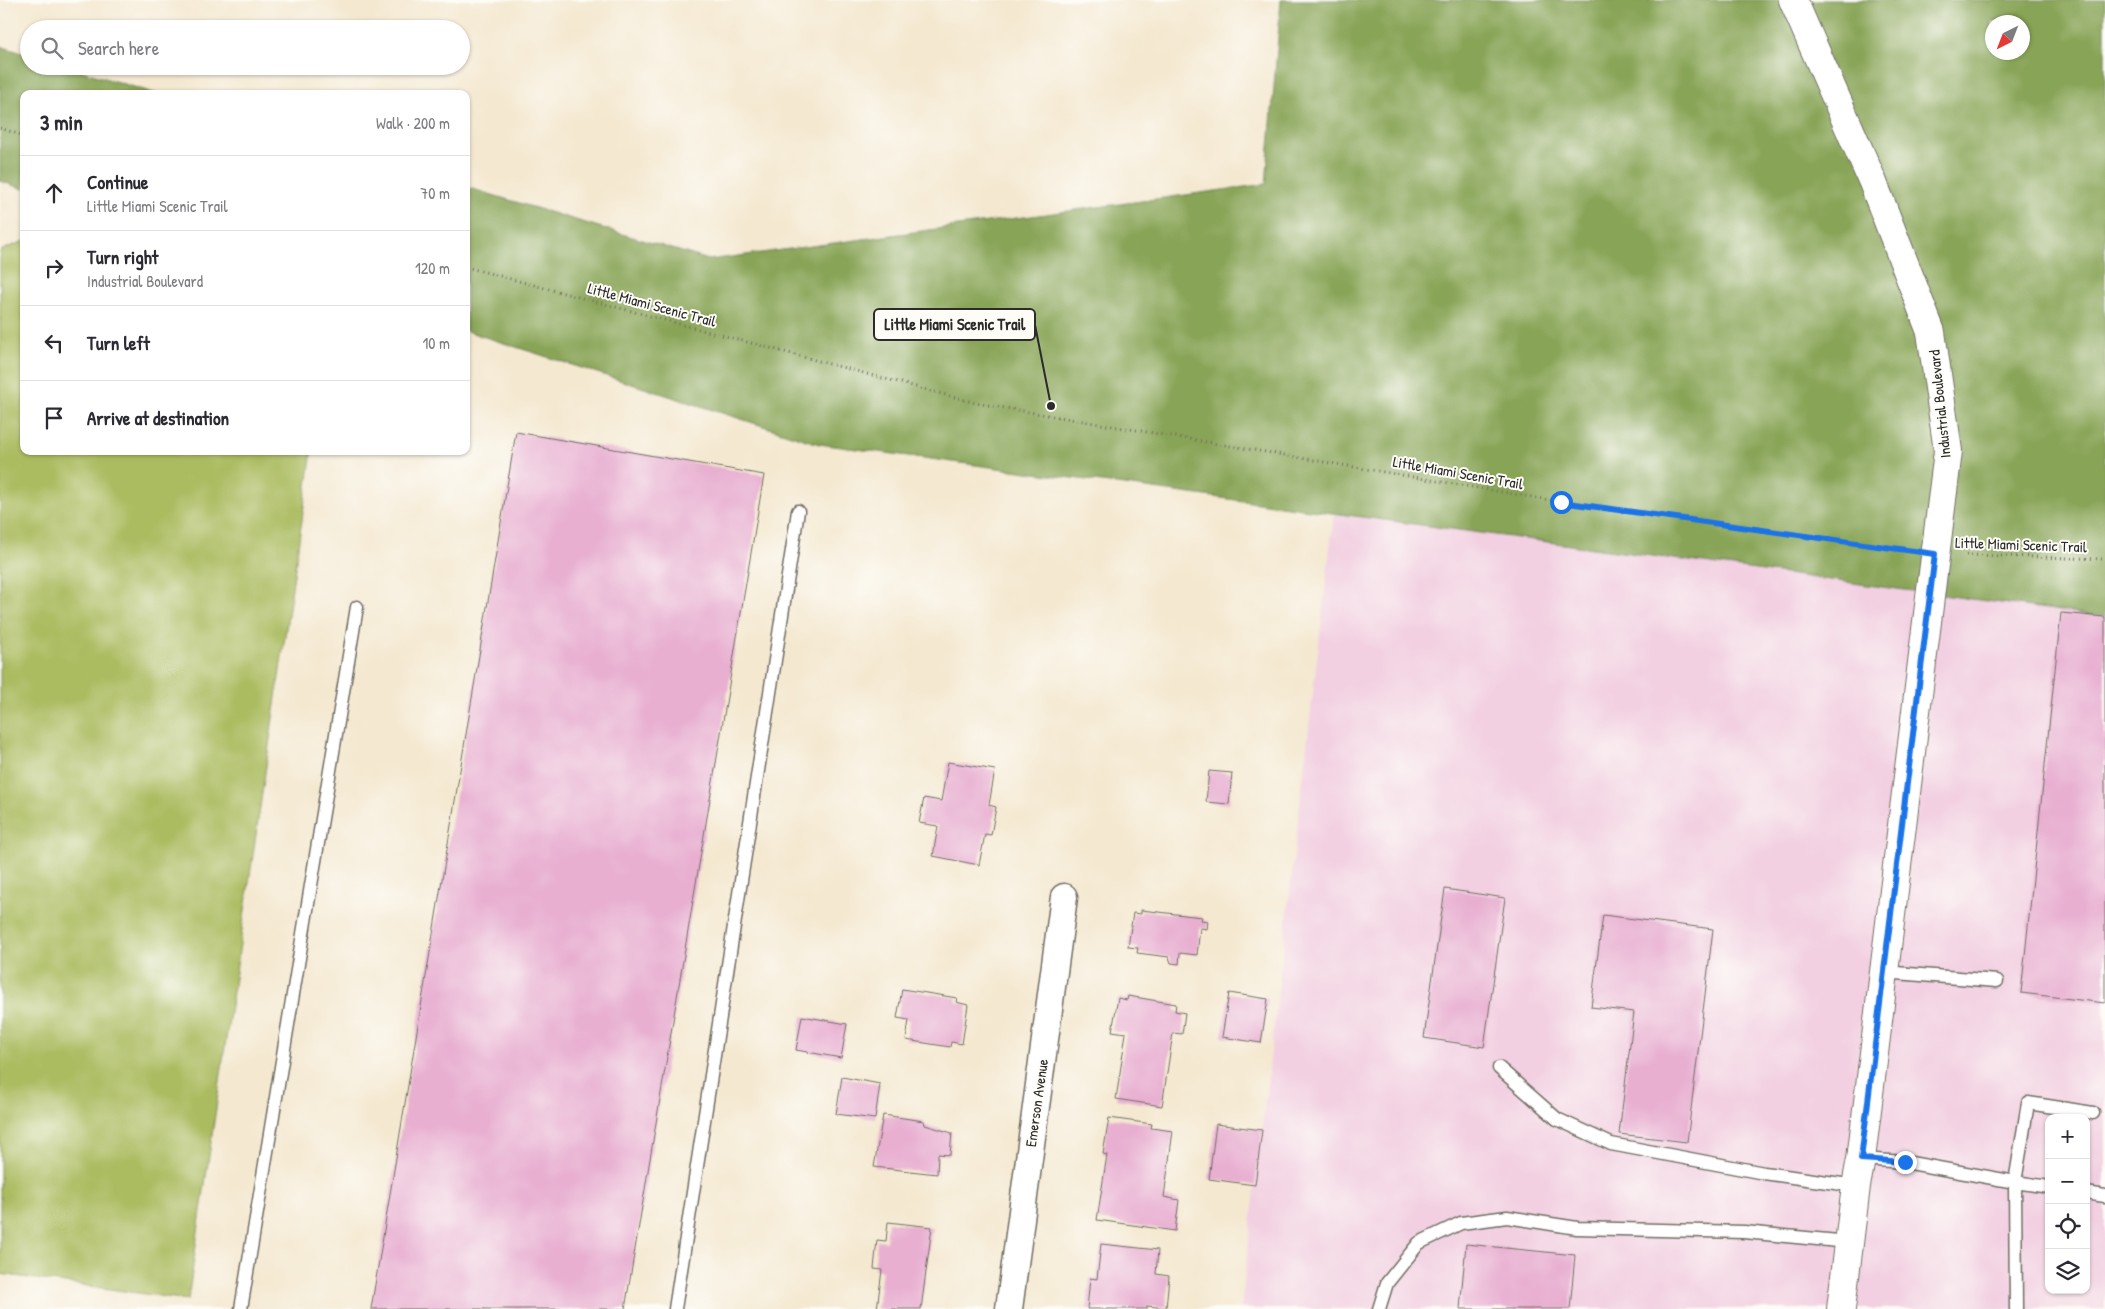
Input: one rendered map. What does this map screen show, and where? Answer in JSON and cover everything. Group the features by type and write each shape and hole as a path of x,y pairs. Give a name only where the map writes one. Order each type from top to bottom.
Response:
{"street":[{"name":"Industrial Boulevard","path":"1794,0 1872,180 1931,332 1948,451 1841,1309"},
{"name":"Emerson Avenue","path":"1009,1309 1064,897"}],"lane":[{"path":"675,1309 798,511"},
{"path":"241,1309 357,607"},
{"path":"1883,972 1997,981"},
{"path":"1499,1068 1557,1119 1611,1144 1764,1173 1856,1186"},
{"path":"2016,1309 2015,1182 2028,1103 2093,1113"},
{"path":"1861,1159 1905,1162 2045,1186"},
{"path":"2090,1194 2105,1196"},
{"path":"1379,1309 1387,1283 1419,1243 1461,1223 1507,1217 1577,1228 1744,1232 1849,1242"}],"path":[{"path":"0,128 20,135"},
{"name":"Little Miami Scenic Trail","path":"470,268 976,403 1561,502 1935,554 2105,559"}],"shaded area":[{"path":"1334,514 2105,617 2105,1309 1241,1309"}],"green space":[{"path":"1281,0 2105,0 2105,617 819,444 470,332 470,188 709,260 1266,184"},
{"path":"0,46 20,52 20,75 95,75 144,90 20,90 20,188 0,181"},
{"path":"20,243 20,455 311,455 188,1300 0,1274 0,251"}],"building":[{"path":"516,432 764,475 625,1309 371,1309"},
{"path":"2061,613 2105,617 2105,1003 2021,993"},
{"path":"948,762 995,770 989,805 996,807 991,835 985,834 979,865 933,856 938,826 919,823 924,798 941,801"},
{"path":"1209,771 1232,773 1229,804 1206,802"},
{"path":"1445,889 1505,898 1484,1047 1424,1038"},
{"path":"1141,910 1202,917 1201,920 1208,921 1207,929 1200,928 1197,955 1180,953 1179,964 1171,963 1169,957 1137,953 1138,948 1128,947 1133,913 1141,914"},
{"path":"1603,915 1713,929 1687,1142 1619,1134 1634,1012 1591,1007"},
{"path":"902,989 957,998 956,1002 968,1005 962,1044 951,1042 950,1047 906,1040 909,1020 897,1018"},
{"path":"1229,993 1268,999 1261,1043 1222,1037"},
{"path":"1128,996 1176,1004 1175,1011 1185,1013 1182,1034 1173,1033 1162,1106 1116,1099 1126,1033 1112,1031 1118,998 1127,1000"},
{"path":"802,1016 847,1024 841,1058 796,1050"},
{"path":"842,1077 880,1084 875,1119 836,1114"},
{"path":"883,1115 924,1121 925,1125 952,1133 950,1155 938,1154 937,1174 874,1167"},
{"path":"1109,1118 1152,1124 1151,1128 1173,1131 1164,1197 1179,1200 1175,1231 1097,1220 1107,1155 1103,1154"},
{"path":"1216,1124 1262,1130 1255,1185 1209,1179"},
{"path":"888,1222 932,1227 921,1309 877,1309 882,1270 874,1269 877,1240 886,1241"},
{"path":"1101,1244 1158,1250 1156,1274 1169,1276 1166,1308 1147,1306 1147,1309 1087,1309 1090,1278 1097,1279"},
{"path":"1466,1244 1575,1255 1570,1309 1460,1309"}],"place":[{"name":"Little Miami Scenic Trail","path":"1051,406"}],"route":[{"path":"1561,502 1935,554 1861,1159 1905,1162"}]}
